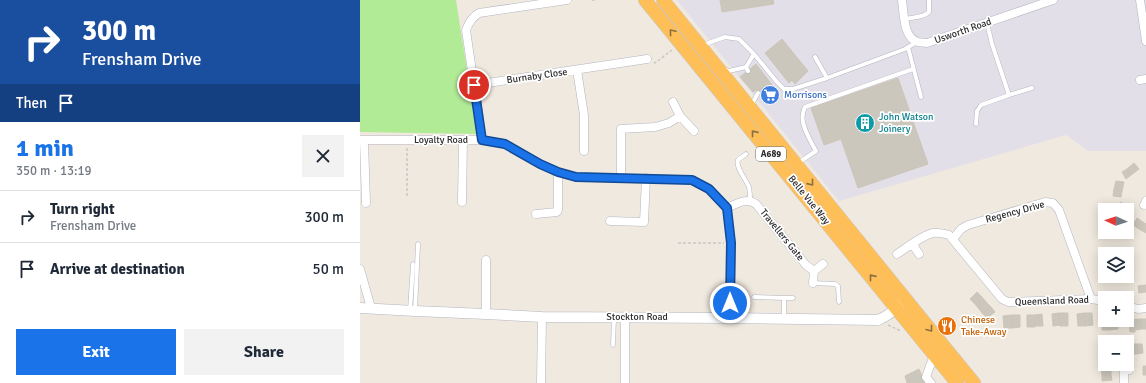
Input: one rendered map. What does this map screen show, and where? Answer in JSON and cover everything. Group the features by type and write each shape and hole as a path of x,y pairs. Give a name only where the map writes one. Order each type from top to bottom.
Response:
{"highway":[{"name":"Belle Vue Way","path":"645,0 901,303 934,355 957,383"},
{"name":"A689","path":"667,2 700,46 796,164 901,303 942,344 974,383"}],"street":[{"path":"482,140 466,30 473,16 479,13 566,0"},
{"path":"902,0 907,33 917,42"},
{"name":"Usworth Road","path":"917,42 927,43 987,23 1036,3 1053,0"},
{"path":"1140,0 1146,41"},
{"name":"Burnaby Close","path":"474,85 647,59"},
{"name":"Burnaby Close","path":"577,70 584,115 584,151"},
{"path":"673,102 680,116 694,131"},
{"path":"620,178 621,129 655,127 669,123 680,116"},
{"path":"574,133 584,132"},
{"name":"Loyalty Road","path":"366,203 362,140 482,140 505,144 540,164 558,172 576,177 692,180 709,189 727,208"},
{"path":"462,202 463,140"},
{"path":"536,214 557,212 558,172"},
{"path":"610,221 644,222 646,178"},
{"path":"730,318 731,243 727,208 743,201 750,201"},
{"name":"Travellers Gate","path":"750,201 756,204 806,265 814,271"},
{"name":"Regency Drive","path":"953,239 961,229 968,225 1045,202 1053,203 1059,210 1091,299"},
{"path":"897,254 927,235 934,233 949,235 953,239"},
{"name":"Queensland Road","path":"953,239 1002,299 1008,302 1098,300"},
{"path":"912,245 919,254"},
{"path":"486,260 486,314"},
{"path":"814,283 814,271 824,264"},
{"path":"360,269 371,308"},
{"name":"Stockton Road","path":"360,308 542,317 878,320 886,317 901,303"},
{"path":"1134,308 1146,308"},
{"path":"541,383 542,317"},
{"path":"625,317 625,383"},
{"path":"931,383 926,377 934,355"},
{"path":"1124,371 1124,383"}],"lane":[{"path":"905,18 924,16 927,14 929,12 929,0"},
{"path":"987,23 992,44 1009,95"},
{"path":"700,46 725,38 738,39 754,54 784,89 793,90 908,48 917,42"},
{"path":"908,48 921,97"},
{"path":"718,68 729,71 747,69 754,54"},
{"path":"815,57 827,78"},
{"path":"796,164 816,151 806,132 803,122 802,115 805,108 913,69"},
{"path":"976,124 977,111 981,105 1032,88"},
{"path":"755,113 753,102 758,93"},
{"path":"746,154 738,160 738,166 750,189 750,201"},
{"path":"412,311 418,244"},
{"path":"412,311 413,264"},
{"path":"814,283 835,284 838,286 839,302"},
{"path":"754,297 793,298"},
{"path":"784,298 784,319"},
{"path":"613,345 614,317"}],"path":[{"path":"647,59 655,63 681,43"},
{"path":"407,140 407,196"},
{"path":"678,243 731,243"}],"shaded area":[{"path":"677,0 1146,0 1146,151 1088,151 1066,135 839,201"}],"green space":[{"path":"360,0 456,0 477,134 360,132"}],"building":[{"path":"720,0 773,0 774,4 722,12"},
{"path":"782,39 808,71 795,84 792,80 789,83 765,53"},
{"path":"756,64 773,86 761,96 756,90 753,92 740,77"},
{"name":"John Watson Joinery","path":"898,78 928,164 858,188 841,139 824,145 811,108"},
{"name":"Morrisons","path":"773,86 779,93 766,103 761,96"},
{"path":"1134,163 1139,169 1131,175 1127,169"},
{"path":"1127,169 1131,175 1126,179 1122,172"},
{"path":"1116,181 1124,182 1122,191 1114,189"},
{"path":"1114,189 1122,191 1121,197 1113,196"},
{"path":"1137,218 1143,222 1139,229 1134,226"},
{"path":"1143,222 1146,224 1146,233 1139,229"},
{"path":"1146,285 1146,292 1139,293 1138,286"},
{"path":"977,292 982,297 975,304 970,299"},
{"path":"982,297 986,302 979,309 975,304"},
{"path":"986,302 991,307 983,314 979,309"},
{"path":"991,307 995,312 987,318 983,314"},
{"path":"1059,313 1068,313 1068,326 1060,326"},
{"path":"1059,313 1060,325 1053,326 1052,314"},
{"path":"1084,313 1092,313 1093,325 1085,326"},
{"path":"1084,313 1085,326 1078,326 1077,314"},
{"path":"1042,314 1043,326 1035,326 1035,315"},
{"path":"1011,315 1020,315 1020,327 1012,328"},
{"path":"1011,315 1012,328 1004,328 1003,316"},
{"path":"1027,315 1035,315 1035,327 1027,327"},
{"path":"1140,319 1146,319 1146,329 1141,329"},
{"path":"1140,319 1141,329 1135,330 1135,332 1130,332 1130,327 1134,327 1134,320"},
{"path":"1102,327 1110,327 1110,330 1102,330"},
{"path":"1110,327 1118,327 1118,329 1110,330"},
{"path":"1134,344 1136,344 1136,354 1134,354"},
{"path":"1136,344 1142,344 1143,353 1136,354"},
{"path":"1143,366 1146,366 1146,375 1143,375"},
{"path":"919,369 925,383 907,383 905,376"},
{"path":"1101,371 1111,371 1111,375 1102,375"},
{"path":"1102,375 1111,375 1112,380 1102,381"}],"place":[{"name":"Morrisons","path":"770,95"},
{"name":"John Watson Joinery","path":"865,123"},
{"name":"Chinese Take-Away","path":"947,326"}],"route":[{"path":"474,85 482,140 505,144 540,164 558,172 576,177 662,178 692,180 709,189 727,208 731,243 730,303"}]}
